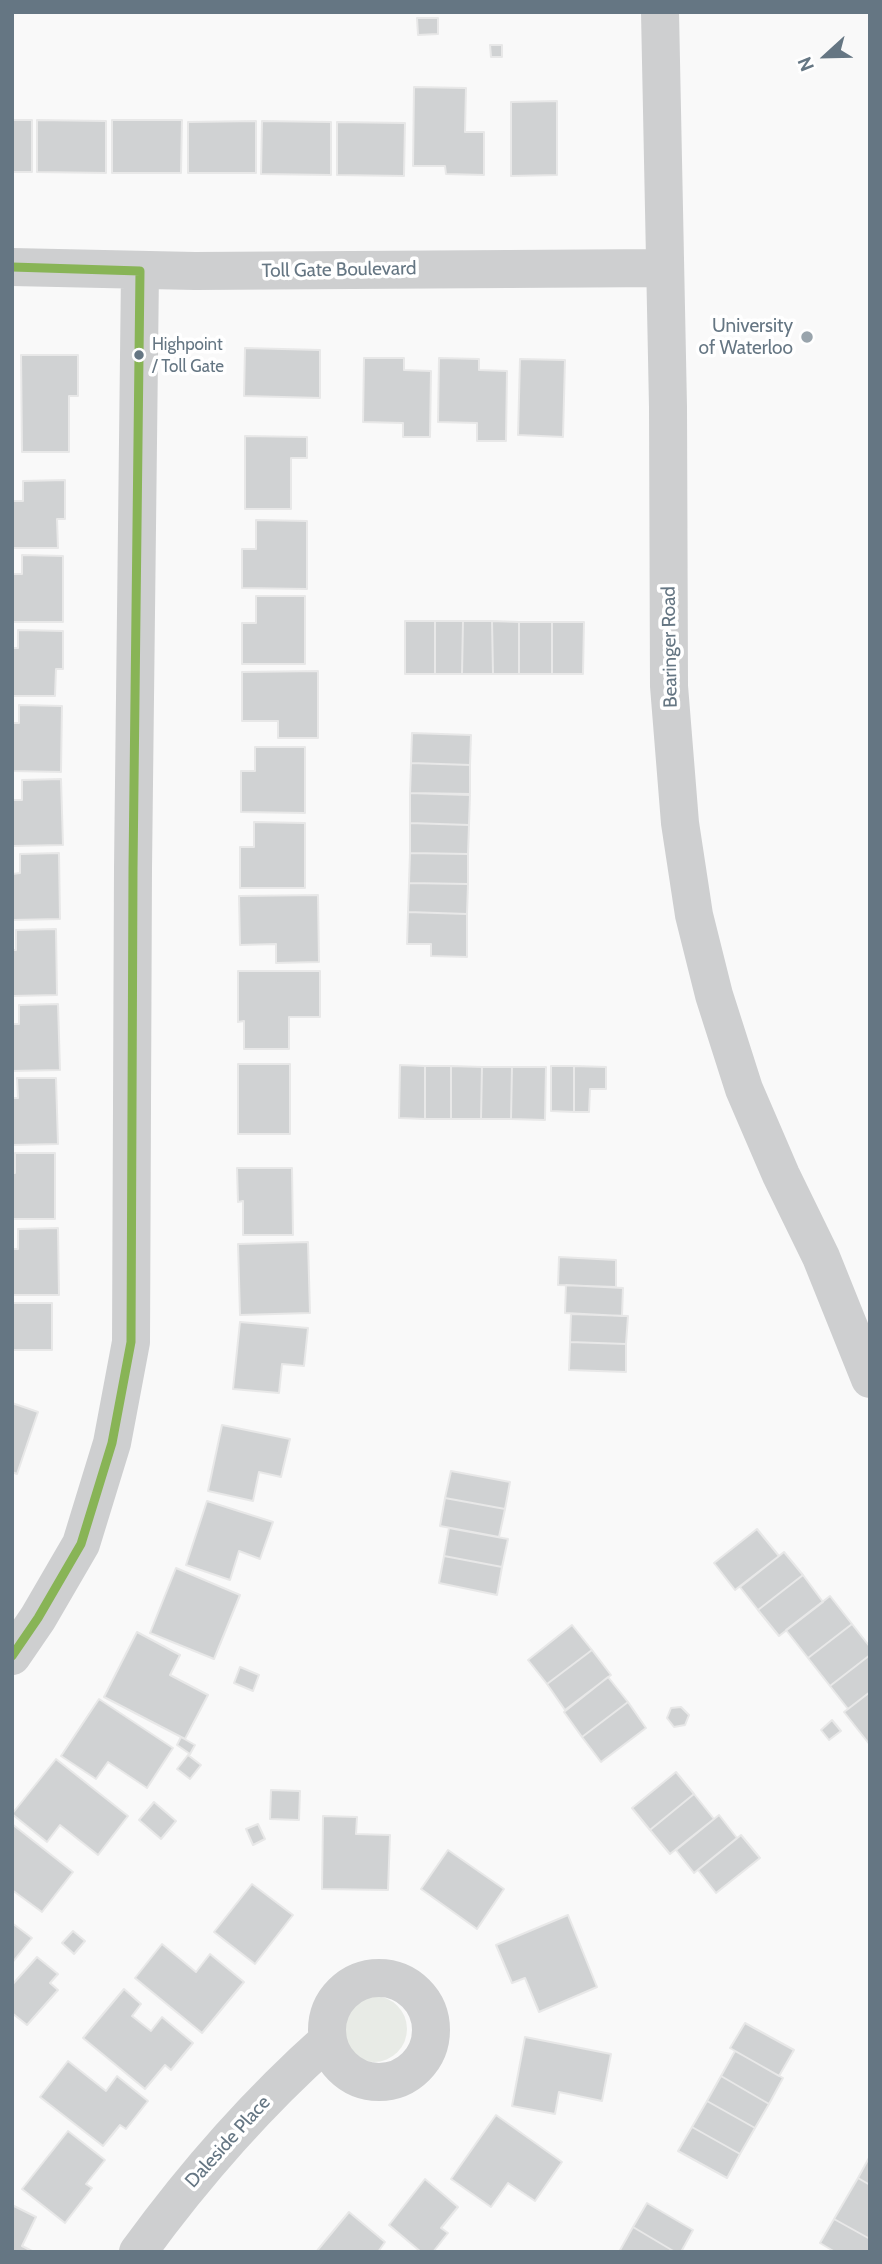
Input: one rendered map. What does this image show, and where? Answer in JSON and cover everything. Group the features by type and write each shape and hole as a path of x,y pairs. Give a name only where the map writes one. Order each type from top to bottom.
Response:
{"street":[{"name":"Bearinger Road","path":"660,12 669,686 680,823 692,902 714,995 744,1089 781,1175 821,1257 870,1379"},
{"name":"Toll Gate Boulevard","path":"12,267 141,271 665,268"},
{"path":"12,1656 38,1618 81,1544 112,1443 131,1342 133,868 141,271"},
{"name":"Bearinger Road","path":"821,1257 870,1313"},
{"name":"Daleside Place","path":"138,2252 227,2139 278,2086 328,2040"}],"shaded area":[{"path":"374,1996 387,1999 397,2006 404,2016 407,2029 404,2042 397,2052 387,2059 374,2062 361,2059 351,2052 344,2042 341,2029 344,2016 351,2006 361,1999"}],"building":[{"path":"417,18 438,18 438,34 418,35"},
{"path":"490,45 502,45 502,57 491,57"},
{"path":"414,87 466,88 465,132 484,132 484,175 446,174 445,166 413,166"},
{"path":"557,101 557,175 511,176 511,102"},
{"path":"12,120 32,120 32,172 12,172"},
{"path":"37,120 106,121 106,173 37,172"},
{"path":"112,120 182,120 181,173 112,173"},
{"path":"256,121 256,173 188,173 188,122"},
{"path":"262,121 331,122 331,175 261,174"},
{"path":"337,122 405,123 404,176 337,175"},
{"path":"245,348 320,350 320,398 244,396"},
{"path":"21,355 78,355 78,396 69,396 69,452 22,452"},
{"path":"364,358 404,358 404,370 431,371 430,437 403,437 403,423 363,422"},
{"path":"439,358 479,359 479,370 507,371 506,441 477,441 477,423 438,422"},
{"path":"520,359 565,360 563,437 518,435"},
{"path":"245,436 307,437 307,458 291,458 291,509 245,509"},
{"path":"65,480 65,519 57,519 58,548 12,548 12,501 23,501 23,481"},
{"path":"256,520 307,521 307,589 242,588 242,549 256,549"},
{"path":"22,555 63,556 63,622 12,622 12,574 22,574"},
{"path":"256,596 305,596 305,664 242,664 242,623 256,623"},
{"path":"405,621 435,621 435,674 405,674"},
{"path":"435,621 463,621 462,674 435,674"},
{"path":"463,621 492,621 493,674 462,674"},
{"path":"492,621 519,622 519,674 493,674"},
{"path":"519,622 552,622 552,674 519,674"},
{"path":"552,622 584,622 583,674 552,674"},
{"path":"18,630 63,631 63,669 56,669 55,696 12,696 12,648 18,648"},
{"path":"318,671 318,738 278,738 278,721 242,721 242,672"},
{"path":"19,705 62,706 61,772 12,771 12,723 19,723"},
{"path":"412,733 471,735 470,765 411,763"},
{"path":"255,747 305,747 305,813 241,812 241,771 255,771"},
{"path":"411,763 470,765 470,794 410,793"},
{"path":"61,779 63,845 12,846 12,800 22,800 22,780"},
{"path":"410,793 470,795 469,825 410,823"},
{"path":"254,822 305,823 305,888 240,888 240,847 254,847"},
{"path":"410,823 469,825 468,854 410,853"},
{"path":"59,853 60,919 12,920 12,874 20,873 20,854"},
{"path":"410,853 468,854 468,884 409,883"},
{"path":"409,883 468,884 467,914 408,912"},
{"path":"318,895 319,962 276,963 276,944 240,945 239,896"},
{"path":"408,912 467,914 467,957 431,956 431,944 407,944"},
{"path":"56,929 57,995 12,996 12,950 16,950 16,930"},
{"path":"238,971 320,971 320,1017 289,1017 289,1049 244,1049 244,1021 238,1022"},
{"path":"58,1004 60,1070 12,1071 12,1024 19,1024 19,1005"},
{"path":"238,1064 290,1064 290,1134 238,1134"},
{"path":"400,1065 425,1066 425,1119 399,1118"},
{"path":"425,1066 451,1066 451,1119 425,1119"},
{"path":"451,1066 482,1067 481,1119 451,1119"},
{"path":"551,1066 574,1066 574,1112 551,1111"},
{"path":"574,1066 606,1067 606,1089 590,1089 589,1112 574,1112"},
{"path":"482,1067 512,1067 511,1119 481,1119"},
{"path":"512,1067 546,1067 545,1120 511,1119"},
{"path":"17,1078 56,1078 58,1144 12,1145 12,1098 18,1098"},
{"path":"15,1153 55,1153 55,1219 12,1219"},
{"path":"237,1168 292,1168 293,1235 243,1235 243,1201 238,1202"},
{"path":"58,1228 59,1295 12,1295 12,1249 18,1249 18,1229"},
{"path":"308,1242 310,1313 240,1315 238,1244"},
{"path":"559,1257 616,1260 616,1287 558,1285"},
{"path":"566,1285 623,1288 622,1316 565,1313"},
{"path":"12,1303 52,1303 52,1350 12,1350"},
{"path":"571,1314 628,1316 626,1344 570,1342"},
{"path":"240,1322 308,1328 304,1366 282,1364 279,1393 233,1389"},
{"path":"570,1342 626,1344 626,1372 569,1370"},
{"path":"12,1403 38,1412 17,1474 12,1472"},
{"path":"222,1425 290,1439 281,1477 259,1472 253,1501 208,1491"},
{"path":"451,1471 510,1482 505,1509 445,1498"},
{"path":"445,1498 505,1509 499,1537 440,1526"},
{"path":"207,1501 273,1522 260,1559 239,1551 230,1580 186,1565"},
{"path":"449,1528 508,1539 502,1567 444,1556"},
{"path":"757,1529 779,1556 735,1590 714,1563"},
{"path":"784,1552 803,1575 758,1610 740,1587"},
{"path":"444,1556 502,1567 497,1595 439,1583"},
{"path":"176,1568 240,1595 214,1659 150,1633"},
{"path":"803,1575 823,1602 779,1636 758,1610"},
{"path":"830,1596 852,1624 808,1658 786,1630"},
{"path":"852,1624 870,1647 870,1655 830,1686 808,1658"},
{"path":"572,1625 592,1650 547,1684 528,1660"},
{"path":"137,1632 180,1655 170,1675 208,1695 185,1739 104,1697"},
{"path":"592,1650 611,1675 565,1710 547,1684"},
{"path":"870,1655 870,1692 848,1709 830,1686"},
{"path":"240,1667 259,1675 253,1691 234,1683"},
{"path":"608,1677 628,1702 582,1737 564,1712"},
{"path":"870,1692 870,1745 844,1712"},
{"path":"99,1699 173,1748 147,1788 108,1762 96,1779 61,1756"},
{"path":"628,1702 646,1728 601,1762 582,1737"},
{"path":"681,1707 689,1715 685,1725 674,1727 667,1718 671,1708"},
{"path":"832,1720 841,1731 829,1740 821,1730"},
{"path":"181,1737 195,1745 190,1754 177,1745"},
{"path":"188,1755 201,1765 190,1779 177,1769"},
{"path":"56,1759 128,1816 98,1855 60,1825 47,1842 12,1814"},
{"path":"676,1772 694,1794 650,1830 632,1808"},
{"path":"271,1790 300,1791 299,1820 270,1819"},
{"path":"694,1794 714,1819 670,1854 650,1830"},
{"path":"154,1802 176,1821 161,1839 139,1820"},
{"path":"719,1815 737,1838 694,1873 676,1850"},
{"path":"323,1816 357,1817 356,1834 390,1835 388,1890 322,1889"},
{"path":"12,1824 73,1872 42,1912 12,1890"},
{"path":"258,1824 265,1839 253,1845 246,1829"},
{"path":"741,1835 760,1858 716,1893 698,1870"},
{"path":"448,1850 504,1889 477,1929 421,1889"},
{"path":"252,1884 293,1915 255,1964 214,1932"},
{"path":"568,1915 597,1987 539,2012 525,1978 512,1983 496,1945"},
{"path":"12,1923 32,1938 12,1963"},
{"path":"73,1931 85,1941 74,1954 62,1943"},
{"path":"162,1944 196,1972 210,1954 244,1982 202,2033 135,1978"},
{"path":"37,1957 58,1974 50,1983 58,1990 27,2025 12,2013 12,1985"},
{"path":"124,1989 141,2004 132,2016 151,2031 162,2017 193,2043 171,2070 165,2065 145,2089 83,2038"},
{"path":"745,2023 794,2050 779,2076 730,2048"},
{"path":"525,2037 611,2054 602,2101 559,2092 555,2114 512,2106"},
{"path":"735,2051 783,2078 769,2104 721,2076"},
{"path":"68,2061 106,2091 117,2076 148,2101 126,2129 120,2125 103,2146 40,2097"},
{"path":"721,2076 769,2104 755,2128 707,2101"},
{"path":"707,2101 755,2128 740,2154 692,2127"},
{"path":"496,2115 562,2162 535,2201 508,2183 491,2207 451,2179"},
{"path":"692,2127 740,2154 727,2178 678,2151"},
{"path":"68,2131 105,2160 86,2184 92,2188 65,2223 22,2189"},
{"path":"870,2156 870,2185 858,2178"},
{"path":"858,2178 870,2185 870,2239 834,2219"},
{"path":"425,2179 458,2207 441,2228 448,2233 433,2252 421,2252 389,2225"},
{"path":"647,2203 693,2230 681,2252 675,2252 633,2227"},
{"path":"12,2205 36,2217 22,2246 34,2252 12,2252"},
{"path":"349,2212 385,2242 378,2252 316,2252"},
{"path":"834,2219 870,2239 870,2252 835,2252 820,2243"},
{"path":"633,2227 675,2252 619,2252"}],"transit line":[{"path":"12,267 140,271"},
{"path":"12,1656 38,1618 81,1544 112,1443 131,1342 140,271"}],"place":[{"name":"University of Waterloo","path":"807,337"},
{"name":"Highpoint / Toll Gate","path":"139,355"}]}
